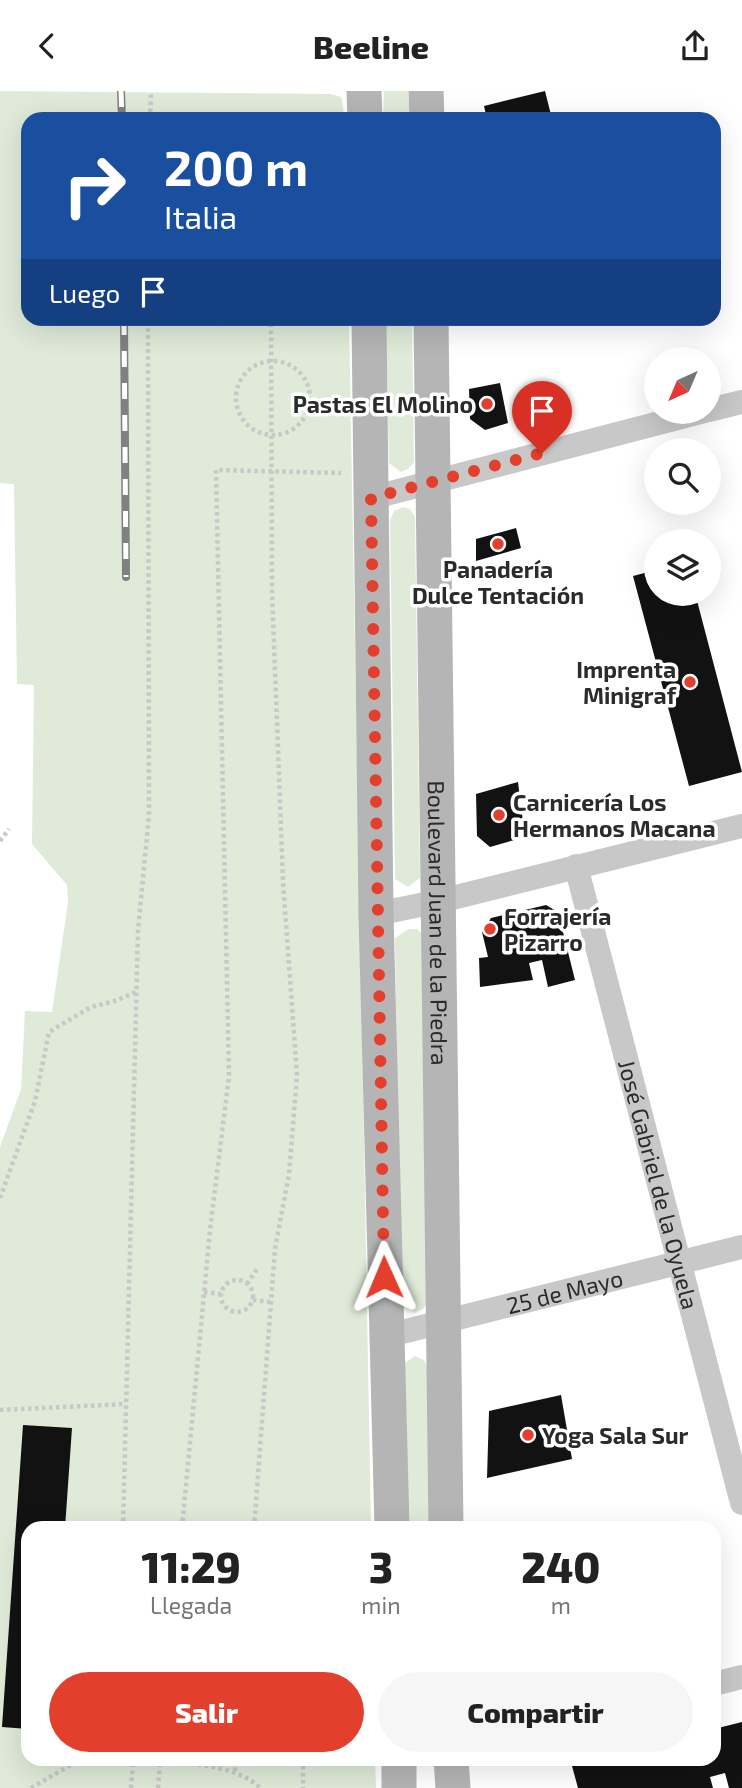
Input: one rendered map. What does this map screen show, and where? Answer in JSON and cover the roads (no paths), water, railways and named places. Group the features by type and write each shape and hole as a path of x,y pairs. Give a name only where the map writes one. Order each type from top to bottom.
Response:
{"main road":[{"path":"364,91 365,112"},
{"path":"426,91 427,112"},
{"path":"369,326 376,914 392,1521"},
{"name":"Boulevard Juan de la Piedra","path":"431,326 446,1521"},
{"path":"451,1766 453,1788"}],"street":[{"path":"721,407 742,402"},
{"path":"371,485 434,481 656,424"},
{"path":"376,914 440,901 742,826"},
{"name":"José Gabriel de la Oyuela","path":"576,866 742,1503"},
{"name":"25 de Mayo","path":"386,1336 742,1247"},
{"path":"721,1682 742,1677"}],"railway":[{"path":"121,91 122,112"},
{"path":"124,326 126,577"}],"place":[{"name":"Pastas El Molino","path":"487,404"},
{"name":"Panadería Dulce Tentación","path":"498,544"},
{"name":"Imprenta Minigraf","path":"690,682"},
{"name":"Carnicería Los Hermanos Macana","path":"499,815"},
{"name":"Forrajería Pizarro","path":"490,929"},
{"name":"Yoga Sala Sur","path":"528,1435"}]}
